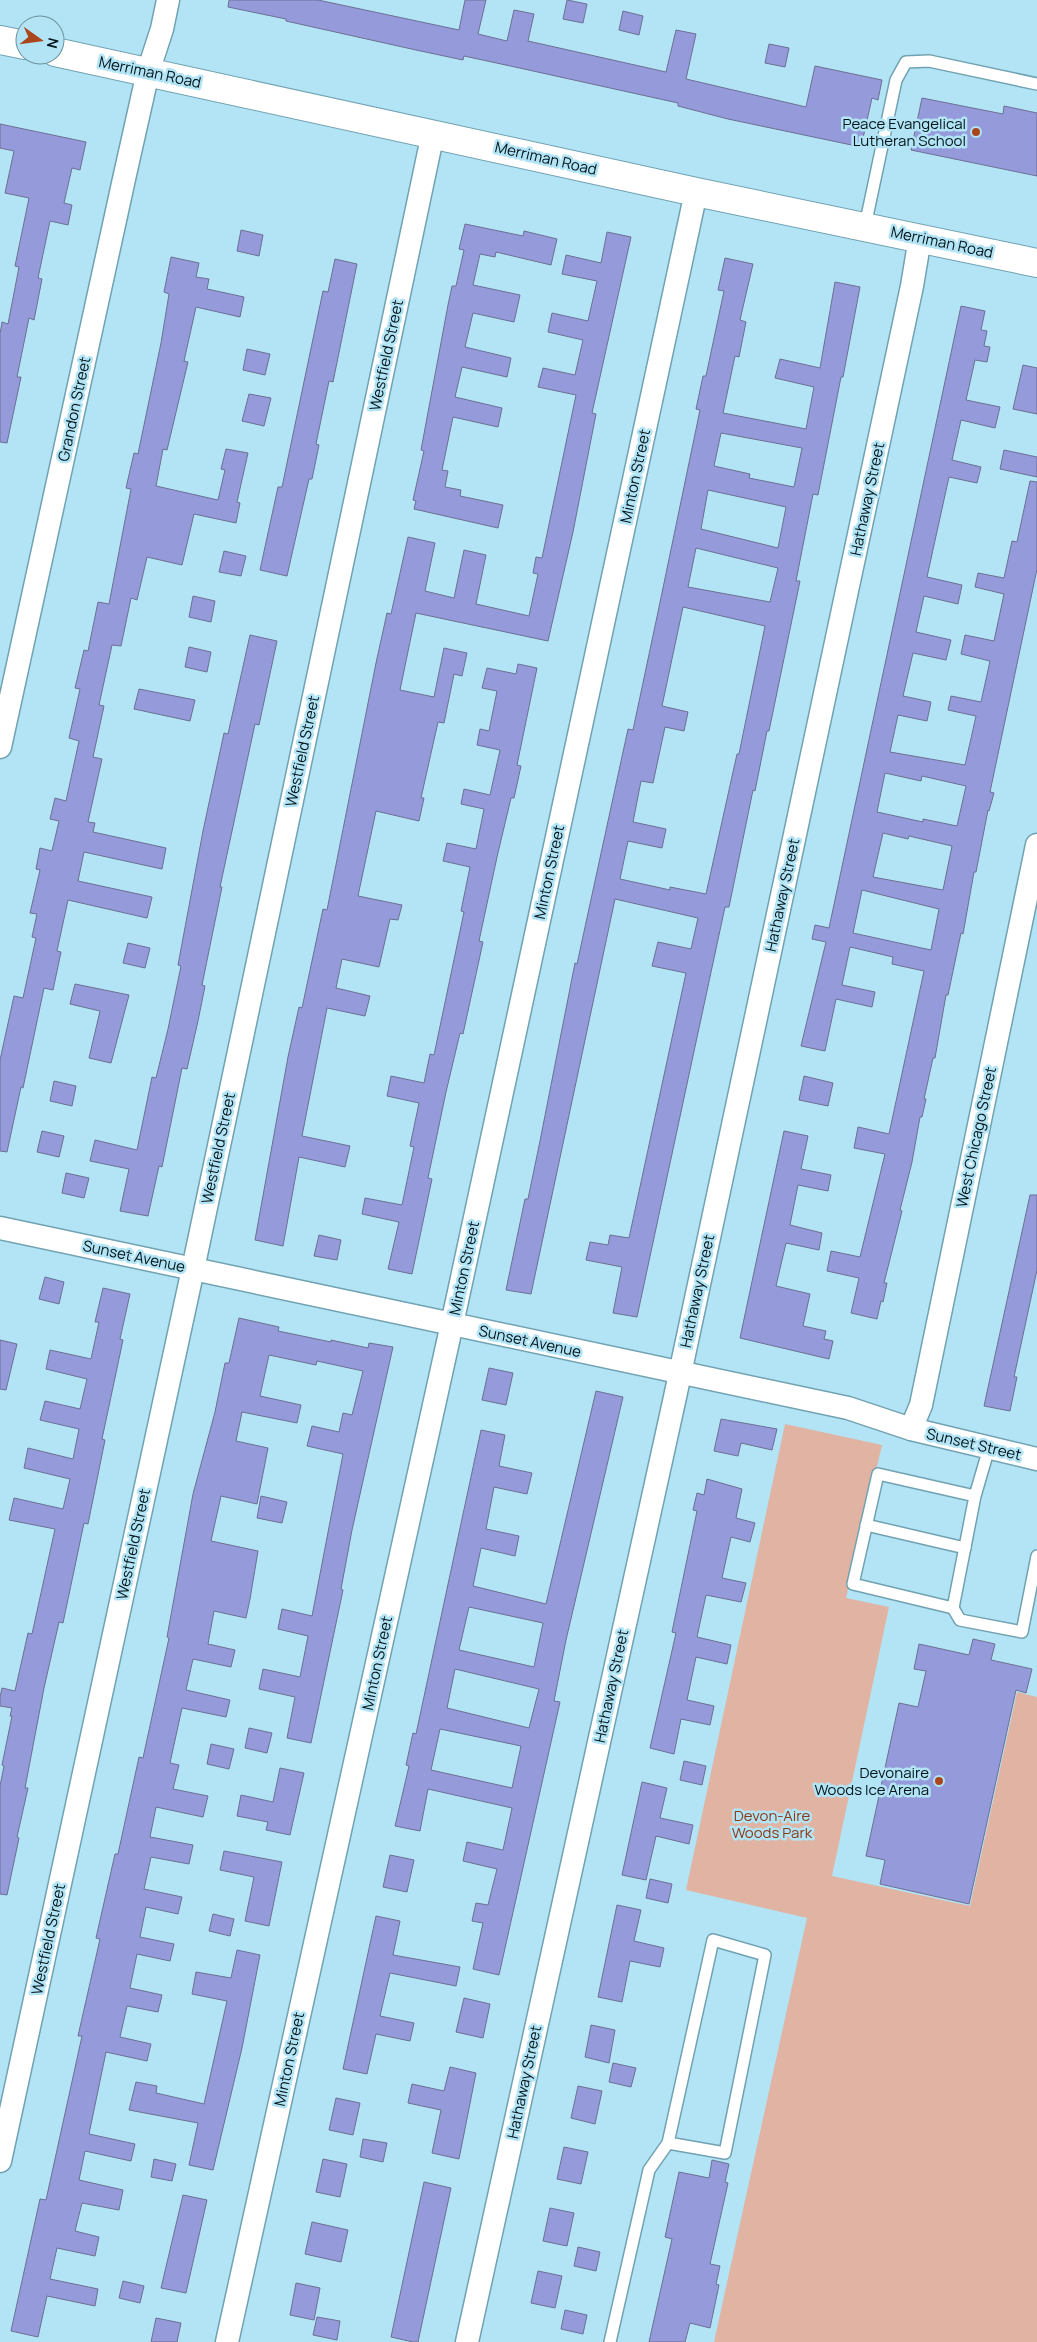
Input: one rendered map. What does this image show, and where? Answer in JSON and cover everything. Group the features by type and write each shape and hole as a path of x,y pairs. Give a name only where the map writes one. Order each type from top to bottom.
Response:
{"main road":[{"path":"0,40 15,43"},
{"name":"Merriman Road","path":"65,54 433,133 696,192 1037,263"}],"street":[{"name":"Grandon Street","path":"0,747 148,72 162,29 168,0"},
{"name":"Westfield Street","path":"0,2161 193,1269 433,133"},
{"name":"Minton Street","path":"227,2342 451,1325 696,192"},
{"name":"Hathaway Street","path":"466,2342 680,1372 908,306 920,238"},
{"name":"West Chicago Street","path":"911,1429 920,1404 1037,845"},
{"name":"Sunset Avenue","path":"0,1228 848,1408 911,1429"},
{"name":"Sunset Street","path":"911,1429 1037,1459"}],"lane":[{"path":"865,226 896,80 906,62 929,61 1037,84"},
{"path":"988,1448 975,1496 953,1608 960,1620 1022,1632 1037,1556"},
{"path":"953,1608 853,1584 878,1474 975,1496"},
{"path":"866,1525 965,1548"},
{"path":"610,2342 649,2170 668,2142 713,1940 765,1955 726,2153 668,2142"}],"green space":[{"name":"Devon-Aire Woods Park","path":"785,1424 882,1445 846,1598 889,1607 832,1876 970,1906 1017,1692 1037,1697 1037,2342 714,2342 807,1918 686,1890"}],"building":[{"path":"229,0 318,0 459,30 465,0 486,0 478,34 507,41 514,10 534,14 528,41 666,72 676,30 696,34 686,79 806,107 815,66 882,80 878,100 872,98 861,147 728,119 678,106 678,103 515,67 464,56 463,60 286,21 286,19 228,7"},
{"path":"567,0 587,4 583,23 563,19"},
{"path":"623,11 643,16 639,35 619,30"},
{"path":"769,44 789,48 785,67 765,63"},
{"name":"Peace Evangelical Lutheran School","path":"922,98 1003,114 1004,106 1037,113 1037,176 911,150"},
{"path":"0,124 86,142 80,170 72,168 64,203 72,205 68,225 50,221 38,278 42,279 34,320 29,318 17,377 21,377 7,443 0,442 0,334 2,322 8,324 19,267 15,266 29,198 5,193 14,151 0,148"},
{"path":"465,224 523,236 524,231 557,239 551,265 496,252 495,257 480,254 473,285 520,295 514,322 473,313 465,347 511,358 507,377 462,367 455,397 502,408 498,427 453,417 442,470 448,471 445,487 461,490 460,496 503,505 498,528 414,509 416,501 413,500 424,451 421,450 448,305 452,286 456,286 464,250 459,249"},
{"path":"241,230 263,235 259,256 237,251"},
{"path":"607,232 631,237 592,413 596,414 573,532 548,641 416,613 400,690 434,697 444,648 467,653 462,676 454,674 444,723 438,722 421,798 424,798 419,821 376,811 358,896 402,905 398,920 390,919 379,967 342,959 336,988 370,996 365,1016 327,1008 302,1136 350,1146 345,1167 299,1157 283,1246 255,1240 288,1057 299,1007 302,1008 323,909 327,910 376,663 387,613 391,614 408,537 435,543 425,591 454,598 464,550 486,555 476,604 529,616 538,574 533,573 536,557 542,558 576,395 538,387 543,368 575,375 583,340 548,332 552,313 588,321 597,281 562,274 566,255 601,263"},
{"path":"171,257 199,263 196,277 209,279 207,289 244,297 240,317 196,307 184,361 188,362 167,450 163,449 156,486 218,500 225,470 221,469 226,449 248,453 237,502 240,503 236,523 194,514 182,565 147,557 137,600 131,598 121,646 112,645 99,705 104,706 93,757 102,759 88,822 95,823 93,832 166,848 162,869 84,852 78,881 152,897 147,918 68,900 57,951 61,952 53,990 44,988 23,1088 21,1087 7,1152 0,1151 0,1060 14,996 23,998 36,938 32,937 37,914 30,913 40,870 36,869 40,848 52,851 59,821 50,819 55,798 66,801 79,741 69,738 80,689 75,688 84,650 88,651 98,602 109,604 131,489 126,488 134,453 138,454 161,343 169,294 164,292"},
{"path":"725,258 753,264 740,320 746,322 739,357 735,356 723,413 806,429 814,387 775,378 780,359 820,368 835,282 860,287 818,495 813,494 796,581 800,581 769,731 767,731 755,791 753,790 729,907 725,907 637,1317 613,1313 622,1267 586,1260 590,1242 608,1245 610,1235 629,1238 686,973 652,966 658,942 691,949 698,918 615,899 531,1294 506,1290 525,1199 528,1199 575,963 577,964 628,729 633,730 700,410 696,409 703,376 706,376 724,291 718,290","holes":["721,433 802,448 794,487 749,478 750,474 714,466","708,490 786,507 778,548 701,529","696,548 778,568 770,602 688,587","683,607 765,626 739,754 737,754 706,894 670,887 670,890 620,879 628,841 662,848 666,829 633,822 641,781 653,783 665,727 684,731 688,712 662,706"]},
{"path":"335,259 357,264 333,382 329,381 316,444 319,445 312,479 309,479 287,576 260,570 278,487 282,487 323,291 328,292"},
{"path":"961,306 985,311 981,330 987,331 984,346 990,347 987,362 975,360 966,400 1000,407 995,428 961,420 952,460 981,467 977,483 949,477 927,577 962,585 958,604 924,596 916,632 951,640 946,660 913,653 903,696 931,702 927,721 898,715 890,752 965,765 976,716 948,710 951,696 981,702 990,661 961,654 965,635 994,641 1004,594 975,587 978,573 1004,578 1012,541 1017,542 1030,481 1037,482 1037,569 990,792 994,793 988,810 976,872 974,872 963,934 961,933 948,995 946,995 935,1058 933,1058 924,1099 926,1099 922,1117 920,1117 912,1162 900,1210 902,1211 884,1283 887,1283 883,1302 881,1301 877,1319 851,1313 859,1278 827,1271 831,1251 860,1257 885,1154 854,1148 858,1127 889,1134 924,971 892,964 893,957 850,947 842,985 875,992 872,1007 836,999 825,1051 801,1046 826,942 812,939 815,925 829,928","holes":["885,773 921,781 922,776 966,786 957,826 923,819 923,822 877,812","883,833 908,839 909,836 952,846 943,890 873,877","862,890 939,909 931,950 853,933"]},
{"path":"247,349 270,354 265,375 243,370"},
{"path":"1023,365 1037,368 1037,414 1013,409"},
{"path":"249,394 271,398 264,426 242,421"},
{"path":"1004,450 1037,457 1037,477 1000,469"},
{"path":"224,551 246,556 241,576 219,572"},
{"path":"193,596 215,601 211,622 189,617"},
{"path":"250,635 277,641 259,725 255,724 220,887 222,887 202,985 205,986 198,1021 187,1069 182,1068 162,1167 159,1166 148,1216 120,1211 129,1169 90,1161 95,1140 137,1150 152,1077 156,1078 168,1029 181,966 178,965 203,831 224,733 228,734"},
{"path":"189,647 211,652 207,672 185,667"},
{"path":"518,664 537,668 517,765 521,766 514,798 511,798 497,857 479,941 483,942 463,1034 460,1033 446,1092 428,1178 432,1179 412,1274 388,1269 399,1222 362,1214 365,1198 402,1205 414,1147 410,1146 419,1103 387,1096 391,1076 424,1083 430,1054 434,1055 464,912 461,911 470,867 443,861 447,843 476,849 484,809 461,804 464,789 490,795 500,750 477,745 480,729 489,731 497,691 482,688 487,668 516,674"},
{"path":"139,689 195,700 190,721 134,709"},
{"path":"128,943 150,948 145,968 123,963"},
{"path":"75,984 129,995 111,1063 89,1058 100,1011 70,1004"},
{"path":"804,1076 833,1083 828,1106 799,1100"},
{"path":"54,1081 76,1086 72,1106 50,1101"},
{"path":"42,1131 64,1136 59,1157 37,1152"},
{"path":"784,1131 808,1136 801,1169 831,1175 828,1191 798,1185 790,1225 822,1233 819,1250 786,1243 776,1286 810,1294 803,1326 826,1331 824,1339 833,1341 829,1359 740,1338"},
{"path":"66,1173 89,1178 84,1198 62,1193"},
{"path":"1030,1195 1037,1195 1037,1270 1014,1377 1017,1377 1010,1411 984,1406"},
{"path":"319,1235 341,1240 337,1260 314,1256"},
{"path":"45,1277 64,1282 59,1304 39,1299"},
{"path":"103,1288 130,1294 120,1339 123,1340 102,1439 105,1440 88,1524 84,1523 63,1623 59,1622 44,1688 25,1788 28,1788 7,1895 0,1894 0,1786 12,1708 0,1706 0,1697 2,1688 15,1691 28,1633 32,1634 55,1529 9,1520 14,1498 63,1509 70,1479 24,1468 28,1448 73,1459 79,1429 40,1420 45,1401 80,1409 87,1379 46,1369 50,1350 91,1359 99,1322 95,1322"},
{"path":"239,1318 279,1327 278,1331 331,1342 331,1340 368,1348 369,1343 393,1347 352,1530 341,1589 343,1590 311,1743 287,1738 295,1697 259,1689 263,1669 300,1677 308,1636 278,1629 282,1609 312,1616 343,1454 307,1446 312,1426 339,1432 343,1413 352,1415 363,1371 317,1361 316,1365 269,1355 260,1396 301,1405 297,1423 242,1412 236,1441 268,1448 257,1504 221,1496 211,1541 258,1551 250,1599 246,1618 214,1611 208,1644 235,1650 231,1667 193,1659 186,1690 230,1700 226,1717 182,1708 170,1763 179,1765 173,1789 208,1796 203,1817 156,1807 150,1837 193,1845 189,1864 151,1857 144,1889 182,1897 178,1914 146,1907 140,1937 174,1944 170,1961 137,1954 130,1988 162,1995 158,2012 127,2006 120,2037 151,2044 147,2061 106,2052 89,2134 135,2144 131,2161 85,2151 79,2180 123,2190 119,2210 82,2203 75,2231 99,2237 95,2256 57,2248 50,2279 98,2289 95,2306 47,2296 38,2337 11,2331 40,2199 46,2200 82,2036 78,2036 100,1939 96,1938 115,1854 118,1854 139,1757 143,1758 169,1638 167,1637 193,1494 215,1412 225,1363 229,1363"},
{"path":"0,1340 17,1344 6,1390 0,1389"},
{"path":"489,1368 513,1373 506,1405 482,1400"},
{"path":"596,1391 623,1397 566,1640 554,1701 560,1702 499,1975 473,1969 483,1923 472,1921 476,1903 488,1905 497,1869 463,1861 467,1842 503,1850 512,1808 428,1789 420,1831 395,1826 409,1766 406,1765 413,1733 416,1734 481,1430 505,1435 499,1466 532,1473 527,1494 494,1487 486,1529 519,1536 515,1556 481,1548 473,1586 546,1604","holes":["469,1607 543,1623 534,1667 459,1650","455,1669 539,1689 529,1728 447,1708","440,1729 521,1746 512,1788 431,1770"]},
{"path":"721,1419 777,1429 772,1450 741,1443 738,1456 714,1451"},
{"path":"707,1479 742,1489 736,1518 755,1523 750,1542 731,1537 722,1578 746,1583 741,1602 706,1595 697,1637 731,1645 727,1664 696,1657 687,1700 714,1706 710,1725 681,1719 674,1754 650,1748 676,1633 672,1632 697,1511 693,1510 697,1493 704,1495"},
{"path":"261,1496 287,1502 282,1523 257,1518"},
{"name":"Devonaire Woods Ice Arena","path":"973,1639 995,1644 991,1660 1032,1669 1026,1693 1016,1690 969,1904 880,1884 885,1860 866,1856 899,1703 918,1707 926,1671 914,1669 919,1644 969,1655"},
{"path":"249,1728 272,1733 267,1753 245,1748"},
{"path":"211,1744 234,1749 229,1769 207,1764"},
{"path":"684,1761 706,1766 702,1785 680,1780"},
{"path":"280,1768 304,1773 290,1835 266,1830 268,1822 237,1816 241,1795 273,1802"},
{"path":"642,1782 667,1788 660,1818 693,1825 689,1844 656,1836 646,1880 622,1875"},
{"path":"224,1851 282,1862 269,1926 245,1921 254,1877 220,1870"},
{"path":"390,1855 414,1860 407,1892 383,1887"},
{"path":"650,1879 672,1884 668,1903 646,1898"},
{"path":"617,1905 641,1910 634,1941 664,1948 660,1967 630,1961 622,2002 598,1997"},
{"path":"213,1914 234,1919 230,1936 209,1931"},
{"path":"376,1916 400,1921 393,1955 460,1967 456,1986 390,1973 380,2016 414,2023 410,2041 376,2034 367,2074 343,2069"},
{"path":"237,1950 260,1955 242,2048 213,2170 189,2165 198,2123 129,2110 136,2082 157,2086 156,2093 204,2104 227,2001 192,1994 196,1972 231,1978"},
{"path":"464,1998 490,2004 483,2038 456,2032"},
{"path":"591,2025 615,2030 609,2063 585,2057"},
{"path":"613,2063 636,2068 631,2087 609,2082"},
{"path":"450,2067 476,2073 459,2159 432,2153 441,2110 408,2103 412,2084 444,2091"},
{"path":"578,2086 602,2091 595,2124 571,2118"},
{"path":"336,2098 360,2103 353,2135 329,2130"},
{"path":"363,2139 387,2143 383,2162 360,2157"},
{"path":"564,2147 588,2152 581,2184 557,2179"},
{"path":"154,2159 176,2164 172,2181 151,2177"},
{"path":"323,2159 347,2164 340,2197 316,2192"},
{"path":"712,2160 729,2164 725,2182 728,2183 710,2264 720,2266 716,2284 719,2285 710,2328 690,2323 685,2342 649,2342 672,2239 665,2237 679,2172 709,2178"},
{"path":"424,2182 451,2188 418,2342 413,2342 391,2337"},
{"path":"183,2195 207,2200 186,2293 161,2288"},
{"path":"550,2208 574,2213 567,2246 543,2241"},
{"path":"312,2222 348,2230 341,2262 305,2254"},
{"path":"578,2247 600,2252 596,2271 574,2266"},
{"path":"538,2271 562,2276 555,2308 531,2303"},
{"path":"123,2281 144,2286 140,2303 119,2298"},
{"path":"296,2283 320,2288 314,2320 290,2315"},
{"path":"565,2310 587,2315 583,2334 561,2329"},
{"path":"317,2317 340,2321 337,2340 313,2335"},
{"path":"156,2318 181,2323 177,2342 151,2342"}],"place":[{"name":"Peace Evangelical Lutheran School","path":"976,132"},
{"name":"Devonaire Woods Ice Arena","path":"939,1781"}]}
